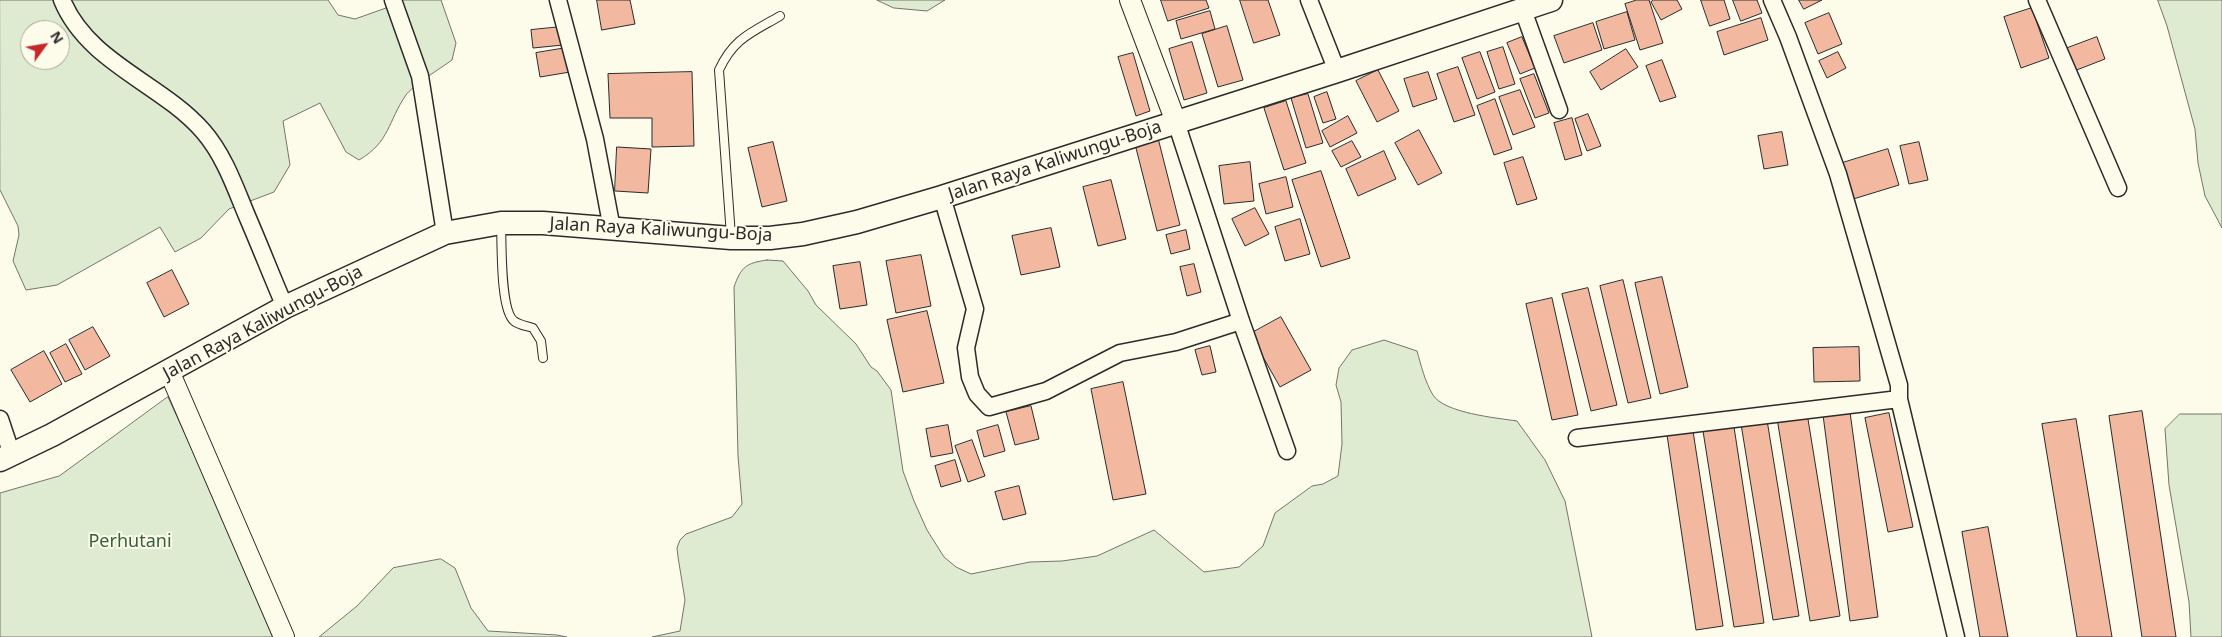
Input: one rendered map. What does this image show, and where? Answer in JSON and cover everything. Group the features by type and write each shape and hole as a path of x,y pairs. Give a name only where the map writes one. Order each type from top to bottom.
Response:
{"main road":[{"name":"Jalan Raya Kaliwungu-Boja","path":"6,457 285,308 445,233 501,223 543,223 731,238 770,238 803,234 857,222 942,197 1337,71 1551,0"}],"street":[{"path":"62,0 76,25 102,52 178,108 204,132 230,174 285,308"},
{"path":"393,0 420,76 445,233"},
{"path":"558,0 596,139 612,229"},
{"path":"1130,0 1176,122 1286,451"},
{"path":"1309,0 1337,71"},
{"path":"1772,0 1788,37 1838,174 1898,385 1899,399 1956,637"},
{"path":"2038,0 2118,188"},
{"path":"1523,10 1559,110"},
{"path":"942,197 975,308 966,348 970,377 977,394 989,407 1046,391 1120,353 1176,342 1241,321"},
{"path":"169,371 284,637"},
{"path":"1577,438 1899,399"},
{"path":"0,419 6,457"}],"lane":[{"path":"731,238 719,70 727,53 738,40 780,16"},
{"path":"501,223 502,276 511,317 515,322 533,328 540,341 543,358"}],"green space":[{"path":"0,0 328,0 338,15 355,19 386,8 390,0 441,0 456,43 452,60 409,91 383,138 377,146 359,160 346,152 320,103 283,121 290,165 274,192 229,209 201,238 175,252 160,227 57,285 26,290 13,261 19,235 18,226 0,190"},
{"path":"877,0 945,0 927,11 894,8"},
{"path":"2158,0 2222,0 2222,228 2205,196 2198,163 2195,129"},
{"path":"767,260 783,261 808,291 816,305 856,344 871,367 877,371 891,390 903,471 914,501 927,530 944,557 956,567 971,574 1030,562 1062,561 1097,556 1154,530 1204,572 1239,567 1263,546 1275,513 1312,486 1323,484 1338,476 1342,444 1341,402 1336,385 1339,368 1352,350 1384,340 1417,351 1428,385 1433,395 1439,401 1472,414 1517,421 1545,460 1565,501 1592,637 652,637 680,631 685,600 677,548 680,540 686,534 732,517 742,504 738,456 734,287 745,267"},
{"name":"Perhutani","path":"168,397 278,637 0,637 0,493 59,476"},
{"path":"2180,414 2222,414 2222,637 2191,637 2189,602 2169,485 2165,429"},
{"path":"441,559 455,568 471,608 488,631 567,637 319,637 357,606 393,568"}],"building":[{"path":"597,0 630,0 635,24 602,30"},
{"path":"1161,0 1206,0 1209,8 1168,21"},
{"path":"1240,0 1268,0 1280,35 1254,43"},
{"path":"1637,0 1649,0 1663,43 1640,50 1625,4"},
{"path":"1654,0 1677,0 1682,9 1661,20 1651,2"},
{"path":"1701,0 1724,0 1730,19 1710,26"},
{"path":"1733,0 1757,0 1762,13 1741,21"},
{"path":"1799,0 1822,0 1804,9"},
{"path":"2032,8 2049,58 2021,68 2004,17"},
{"path":"1210,11 1215,29 1181,39 1176,21"},
{"path":"1627,12 1635,40 1604,49 1596,22"},
{"path":"1829,13 1842,44 1818,54 1805,23"},
{"path":"1761,18 1768,40 1724,55 1717,32"},
{"path":"1593,23 1602,50 1564,63 1554,36"},
{"path":"1227,26 1243,80 1218,87 1202,34"},
{"path":"561,27 563,45 533,48 531,30"},
{"path":"1522,37 1535,68 1520,74 1507,43"},
{"path":"2097,37 2105,59 2074,71 2065,49"},
{"path":"1192,42 1207,93 1184,100 1169,49"},
{"path":"1503,47 1515,84 1499,89 1487,52"},
{"path":"566,48 570,72 540,77 536,53"},
{"path":"1626,49 1638,67 1601,90 1590,72"},
{"path":"1480,52 1495,92 1477,99 1462,58"},
{"path":"1838,52 1846,68 1827,78 1819,61"},
{"path":"1133,53 1150,111 1136,116 1118,57"},
{"path":"1662,60 1676,97 1660,102 1646,66"},
{"path":"1458,67 1475,115 1454,122 1437,74"},
{"path":"1378,70 1399,111 1377,122 1356,81"},
{"path":"692,72 694,146 652,147 652,118 610,118 608,74"},
{"path":"1428,72 1437,99 1413,107 1404,79"},
{"path":"1534,74 1549,113 1535,118 1520,79"},
{"path":"1520,90 1535,127 1513,135 1499,97"},
{"path":"1327,92 1336,119 1323,123 1314,97"},
{"path":"1308,94 1323,143 1306,148 1291,98"},
{"path":"1495,99 1512,149 1494,155 1477,106"},
{"path":"1286,101 1306,163 1284,170 1264,108"},
{"path":"1588,114 1601,146 1587,151 1575,119"},
{"path":"1348,116 1357,133 1330,147 1322,131"},
{"path":"1572,118 1582,155 1565,160 1554,123"},
{"path":"1419,130 1442,173 1418,185 1395,143"},
{"path":"1782,132 1788,165 1764,169 1758,136"},
{"path":"1158,138 1180,225 1157,231 1135,144"},
{"path":"1352,141 1361,157 1341,167 1332,151"},
{"path":"773,142 787,201 762,207 748,148"},
{"path":"1919,142 1928,180 1909,184 1900,146"},
{"path":"617,147 651,149 648,193 615,191"},
{"path":"1888,149 1899,185 1850,200 1839,164"},
{"path":"1384,151 1396,179 1358,196 1346,169"},
{"path":"1523,157 1537,199 1517,205 1504,163"},
{"path":"1250,162 1254,201 1224,204 1219,166"},
{"path":"1321,171 1350,258 1321,267 1292,180"},
{"path":"1286,177 1293,207 1266,214 1259,184"},
{"path":"1111,180 1126,239 1098,246 1083,187"},
{"path":"1255,208 1269,234 1245,246 1232,219"},
{"path":"1300,219 1310,254 1285,261 1275,227"},
{"path":"1051,228 1060,267 1021,275 1012,236"},
{"path":"1186,230 1190,249 1171,254 1166,235"},
{"path":"921,255 931,306 896,313 886,261"},
{"path":"860,262 867,305 840,309 833,266"},
{"path":"1194,264 1201,292 1187,296 1180,267"},
{"path":"172,270 189,304 164,317 147,283"},
{"path":"1662,277 1688,387 1660,394 1635,283"},
{"path":"1623,280 1651,398 1628,403 1600,286"},
{"path":"1588,288 1617,405 1591,411 1562,294"},
{"path":"1552,298 1578,415 1552,420 1526,304"},
{"path":"927,311 944,383 903,392 887,320"},
{"path":"1281,317 1311,370 1280,387 1250,334"},
{"path":"93,327 110,356 85,370 69,340"},
{"path":"66,344 82,374 65,382 50,353"},
{"path":"1210,346 1216,372 1202,375 1195,350"},
{"path":"1859,347 1860,381 1814,382 1813,348"},
{"path":"44,351 62,384 30,402 11,370"},
{"path":"1123,382 1146,494 1113,500 1091,389"},
{"path":"1031,406 1039,439 1015,445 1006,412"},
{"path":"2142,411 2176,637 2142,637 2109,416"},
{"path":"1850,412 1878,617 1850,621 1823,415"},
{"path":"1807,413 1840,616 1810,621 1777,418"},
{"path":"1889,413 1913,527 1888,532 1865,418"},
{"path":"2076,419 2112,637 2077,637 2042,424"},
{"path":"1767,420 1799,616 1773,620 1741,424"},
{"path":"948,425 953,453 931,457 926,429"},
{"path":"998,425 1005,451 984,457 977,431"},
{"path":"1734,427 1764,623 1734,627 1703,431"},
{"path":"1693,431 1723,626 1696,630 1667,435"},
{"path":"972,440 985,476 968,482 955,446"},
{"path":"955,460 961,481 941,487 935,466"},
{"path":"1019,486 1026,514 1003,520 995,492"},
{"path":"1988,527 2008,637 1980,637 1962,532"}]}
